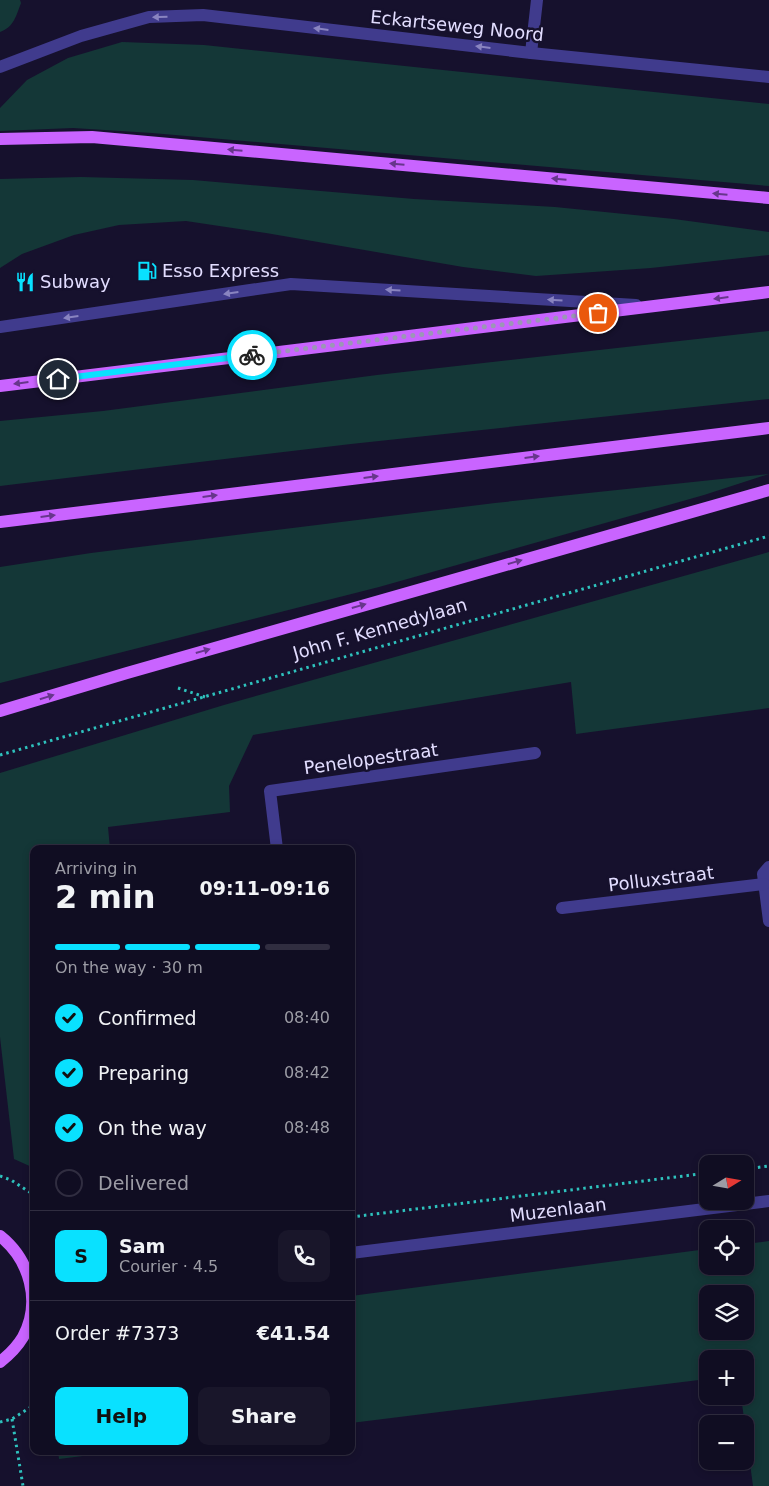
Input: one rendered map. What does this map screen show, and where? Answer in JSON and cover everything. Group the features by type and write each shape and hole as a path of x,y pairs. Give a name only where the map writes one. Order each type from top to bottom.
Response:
{"main road":[{"path":"0,139 92,137 769,198"},
{"path":"0,386 769,292"},
{"path":"0,522 769,428"},
{"path":"0,711 136,670 769,490"},
{"path":"0,1236 29,1264 30,1282"},
{"path":"0,1362 12,1352 30,1324"}],"street":[{"path":"531,52 537,0"},
{"name":"Eckartseweg Noord","path":"0,67 81,36 149,17 203,15 769,77"},
{"path":"0,327 292,284 656,306"},
{"name":"Penelopestraat","path":"277,845 270,791 535,753"},
{"path":"769,867 763,874 769,922"},
{"name":"Polluxstraat","path":"562,908 764,884"},
{"name":"Muzenlaan","path":"355,1253 769,1201"}],"path":[{"name":"John F. Kennedylaan","path":"0,755 769,536"},
{"path":"754,1168 769,1166"},
{"name":"Muzenlaan","path":"355,1217 699,1174"},
{"path":"0,1176 11,1180 30,1192"},
{"path":"0,1422 12,1419 30,1408"},
{"path":"12,1419 23,1486"}],"green space":[{"path":"0,0 20,0 21,3 16,17 11,24 0,32"},
{"path":"122,42 204,45 769,104 769,186 152,133 73,128 0,131 0,108 27,80 68,58"},
{"path":"81,177 193,180 414,199 555,207 674,219 769,232 769,255 651,268 536,276 463,267 186,221 119,225 74,235 22,254 0,268 0,179"},
{"path":"769,331 769,399 351,444 0,486 0,421 103,411 377,375"},
{"path":"769,474 704,495 379,587 0,683 0,567 91,553 495,503"},
{"path":"769,552 769,708 576,734 571,682 253,735 229,786 230,812 108,827 110,845 30,845 30,1166 14,1159 0,1037 0,773 224,705"},
{"path":"769,1241 769,1486 753,1486 751,1470 754,1470 754,1415 744,1415 742,1405 754,1405 754,1350 699,1350 699,1380 355,1423 355,1295 699,1250 699,1275 754,1275 754,1243"},
{"path":"58,1455 91,1455 59,1459"}],"way so far":[{"path":"252,355 598,313"}],"place":[{"name":"Esso Express","path":"147,271"},
{"name":"Subway","path":"25,282"}],"route":[{"path":"58,379 252,355"}]}
